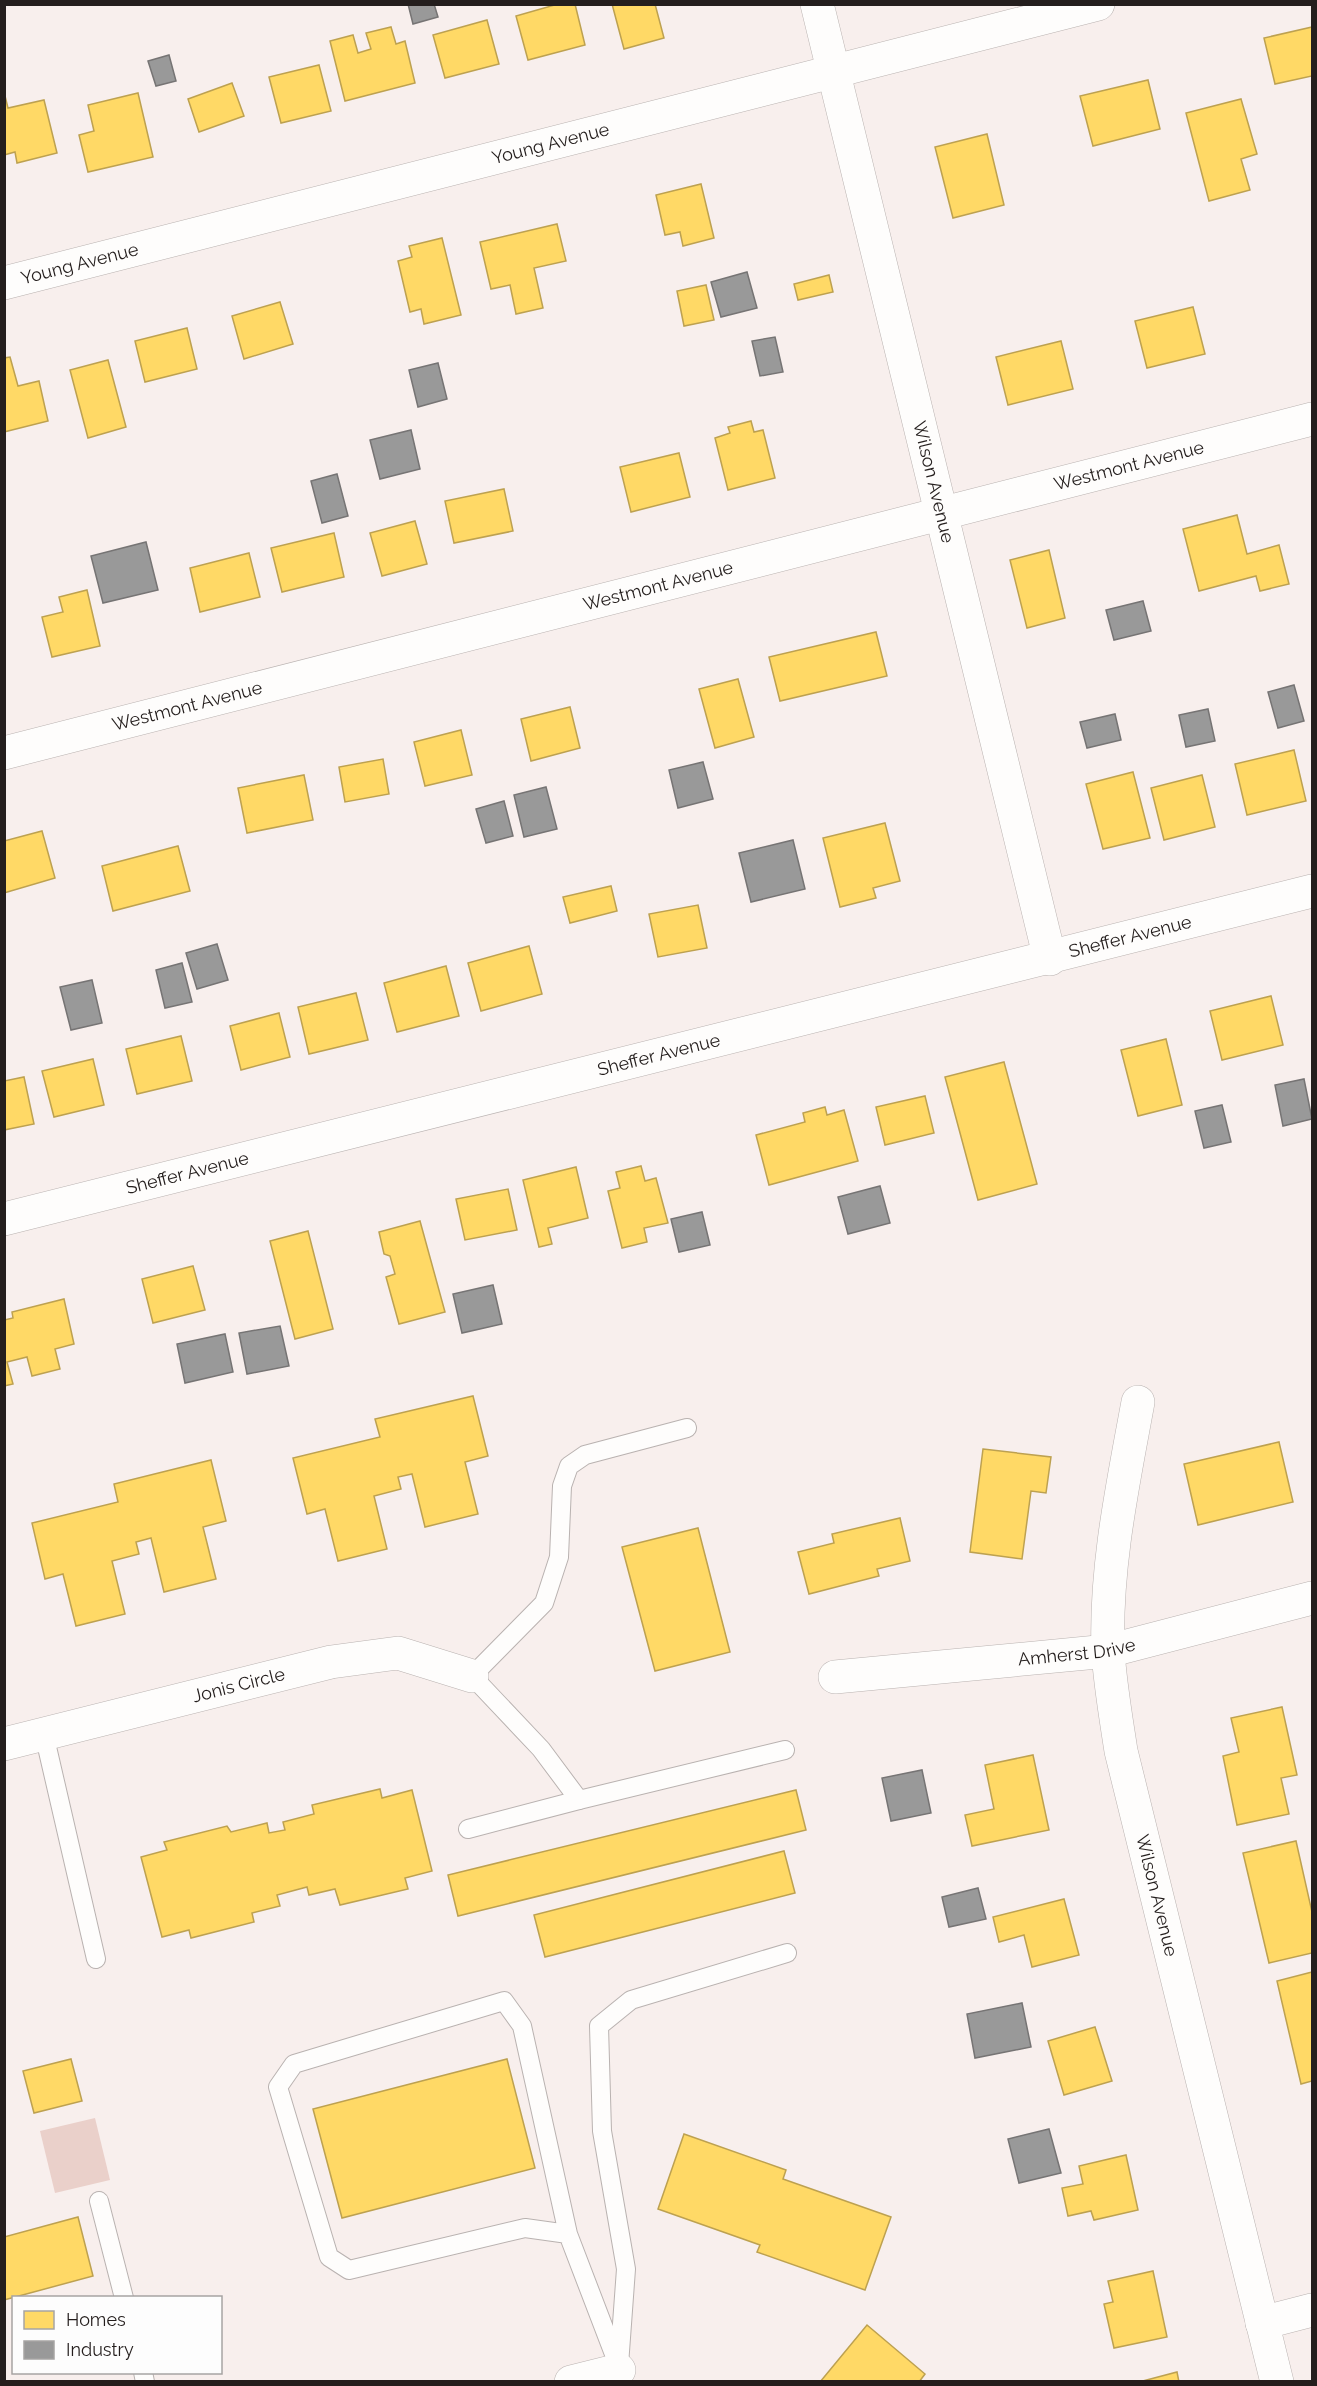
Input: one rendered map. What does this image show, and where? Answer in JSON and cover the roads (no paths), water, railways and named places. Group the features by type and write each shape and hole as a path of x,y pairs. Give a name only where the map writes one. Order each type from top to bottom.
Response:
{"street":[{"name":"Wilson Avenue","path":"817,4 1050,959"},
{"name":"Young Avenue","path":"4,283 1098,4"},
{"name":"Westmont Avenue","path":"4,753 1312,419"},
{"name":"Sheffer Avenue","path":"4,1220 1050,959 1312,891"},
{"name":"Wilson Avenue","path":"1138,1402 1112,1554 1108,1651 1121,1751 1277,2382"},
{"name":"Amherst Drive","path":"835,1677 1108,1651 1312,1598"},
{"name":"Jonis Circle","path":"4,1744 331,1662 398,1653 472,1676"},
{"path":"1263,2323 1312,2310"},
{"path":"571,2382 622,2376"}],"lane":[{"path":"579,1800 541,1749 472,1676 544,1603 559,1557 562,1486 569,1466 585,1455 687,1428"},
{"path":"44,1734 96,1959"},
{"path":"468,1829 785,1750"},
{"path":"622,2376 626,2269 602,2131 598,2026 631,2000 787,1953"},
{"path":"568,2234 525,2228 349,2270 329,2257 278,2087 294,2064 504,2001 522,2026 568,2234 622,2376"},
{"path":"99,2201 123,2296"}]}
